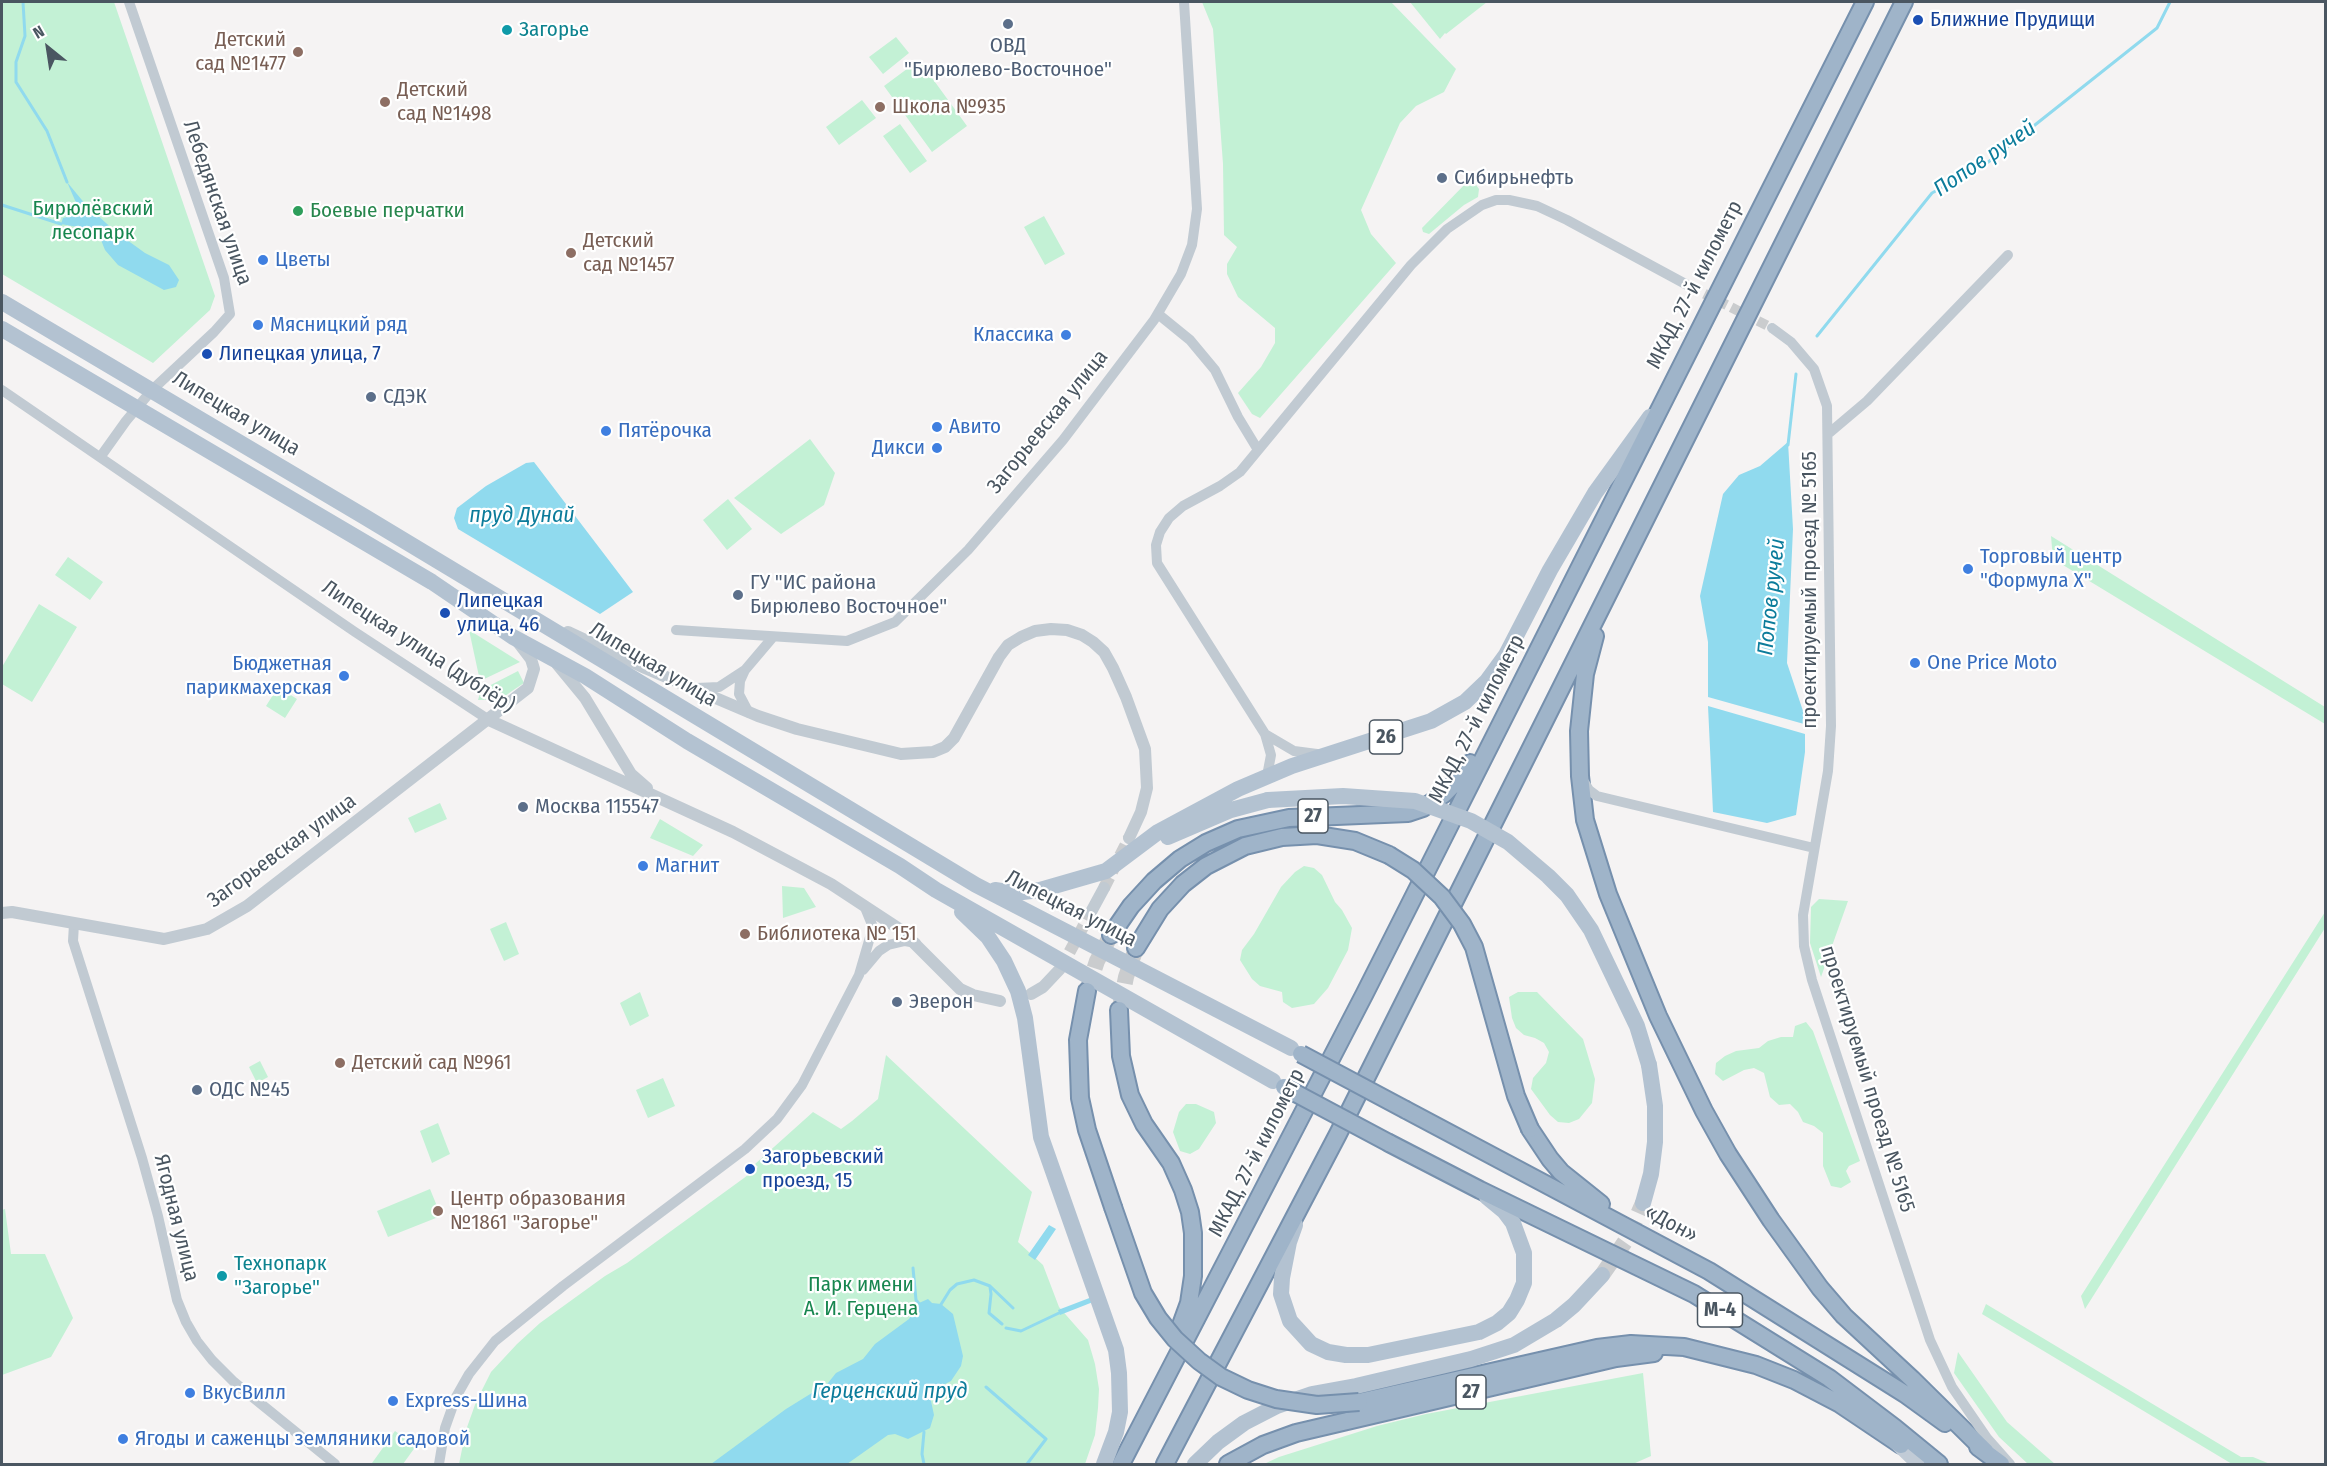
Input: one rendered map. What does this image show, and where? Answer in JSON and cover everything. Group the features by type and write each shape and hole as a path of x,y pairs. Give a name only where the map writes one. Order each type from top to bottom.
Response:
{"highway":[{"name":"МКАД, 27-й километр","path":"1133,1442 1364,995 1864,2"},
{"path":"1165,1464 1306,1195 1904,2"},
{"path":"1615,579 1585,674 1579,731 1580,776 1585,820 1608,894 1658,1016 1704,1112 1728,1154 1798,1260 1844,1316 1986,1452"},
{"name":"27","path":"1111,935 1131,906 1167,870 1206,843 1238,829 1289,818 1398,815 1417,810 1436,800 1460,778 1507,708"},
{"path":"1136,948 1160,909 1183,884 1220,858 1245,846 1282,837 1317,835 1355,842 1389,855 1413,870 1442,897 1471,940 1481,965 1516,1096 1530,1129 1561,1172 1638,1232"},
{"name":"27","path":"1087,991 1078,1041 1080,1098 1087,1130 1113,1207 1143,1293 1158,1318 1199,1361 1221,1377 1276,1399 1317,1405 1359,1402 1597,1348 1631,1344 1684,1347 1756,1365 1794,1380 1840,1404 1930,1464"},
{"path":"1119,1010 1119,1040 1124,1076 1137,1111 1171,1162 1183,1190 1190,1212 1194,1254 1186,1317 1133,1442 1121,1464"},
{"name":"«Дон»","path":"1296,1051 1709,1271 1905,1394 2001,1464"},
{"name":"М-4","path":"1279,1084 1480,1190 1694,1294 1829,1378 1939,1464"},
{"name":"27","path":"1228,1464 1263,1445 1296,1433 1616,1358 1653,1353 1722,1356"}],"main road":[{"name":"Липецкая улица","path":"2,302 976,885 1296,1051"},
{"path":"2,329 432,582 513,636 900,866 936,890 1279,1084"},
{"name":"26","path":"976,885 1014,893 1105,879 1140,844 1184,817 1267,777 1327,754 1374,741 1443,716 1465,702 1487,681 1506,656 1550,570 1595,493 1661,402"},
{"path":"1105,879 1174,834 1241,807 1269,801 1343,796 1415,801 1471,821 1508,842 1548,876 1567,896 1591,930 1636,1026 1649,1065 1655,1106 1655,1142 1651,1174 1643,1203"},
{"path":"936,890 988,937 1004,961 1018,991 1025,1018 1041,1137 1110,1332 1119,1372 1120,1412 1116,1432 1104,1464"},
{"path":"1306,1195 1289,1242 1282,1278 1281,1294 1284,1308 1290,1322 1311,1344 1337,1354 1368,1355 1479,1332 1497,1323 1509,1313 1524,1283 1524,1253 1513,1223 1504,1210 1480,1190"},
{"path":"1195,1464 1218,1442 1244,1423 1277,1406 1312,1394 1472,1359 1514,1345 1556,1320 1574,1305 1602,1275"},
{"path":"1891,1438 1918,1464"}],"street":[{"name":"Лебедянская улица","path":"129,2 224,278 230,306 227,319 152,390 136,409"},
{"name":"Загорьевская улица","path":"676,630 847,641 895,622 968,550 1063,440 1158,314 1182,274 1192,244 1197,209 1184,2"},
{"path":"1267,777 1271,754 1265,734 1160,568 1155,550 1160,531 1175,511 1230,480 1258,450 1411,265 1446,230 1482,205 1496,200 1509,200 1537,206 1690,287"},
{"path":"1828,434 1867,401 2008,255"},
{"path":"1158,314 1190,340 1215,370 1238,417 1258,450"},
{"name":"проектируемый проезд № 5165","path":"1776,330 1802,353 1814,369 1827,406 1832,726 1828,771 1803,915 1804,946 1812,980 1938,1361 1972,1417 2010,1464"},
{"name":"Липецкая улица (дублёр)","path":"2,390 355,632 489,720 673,804 782,857 862,903 893,924 916,943 960,989 985,999 1000,1001"},
{"path":"101,456 136,409"},
{"path":"195,444 190,438 191,427 198,422 207,424"},
{"path":"517,609 749,713 797,729 901,754 933,752 945,747 954,738 989,671 1008,645 1035,631 1067,630 1082,635 1104,652 1126,697 1145,749 1147,788 1141,812 1129,838"},
{"name":"Загорьевская улица","path":"2,914 12,912 164,939 207,929 247,906 518,697 532,681 534,669 531,659 513,636"},
{"path":"749,713 739,694 740,681 745,670 773,637"},
{"path":"552,658 585,698 631,774 649,790 673,804"},
{"path":"689,687 706,689 719,687 745,670"},
{"path":"1265,734 1294,751 1327,754"},
{"path":"1580,776 1589,790 1597,796 1814,848"},
{"path":"1091,912 1105,879"},
{"path":"439,1464 450,1411 469,1374 482,1356 511,1326 745,1149 777,1119 802,1085 859,975 873,927 862,903"},
{"name":"Ягодная улица","path":"74,924 73,941 142,1158 158,1215 175,1292 186,1322 212,1360 234,1382 335,1464"},
{"path":"859,975 879,951 888,945 905,940 916,943"},
{"path":"1031,994 1043,987 1060,969"}],"green space":[{"name":"Бирюлёвский лесопарк","path":"2,2 114,2 215,296 210,310 153,363 2,274"},
{"path":"1202,2 1391,2 1456,69 1444,92 1416,106 1400,123 1361,210 1371,234 1396,263 1260,418 1252,414 1238,393 1261,367 1275,343 1275,328 1238,297 1227,274 1227,264 1237,247 1224,235 1223,164 1213,29"},
{"path":"1410,2 1487,2 1440,39"},
{"path":"896,37 909,53 883,74 869,57"},
{"path":"919,60 967,126 932,152 884,86"},
{"path":"862,100 876,118 839,145 826,127"},
{"path":"900,124 927,161 910,173 883,136"},
{"path":"1471,178 1479,189 1478,197 1464,205 1429,234 1423,232 1422,228"},
{"path":"1044,216 1065,254 1045,265 1024,227"},
{"path":"810,439 835,473 824,505 781,534 734,498"},
{"path":"728,499 752,529 727,550 703,520"},
{"path":"2051,536 2325,707 2325,724 2053,559"},
{"path":"68,557 103,582 90,600 55,575"},
{"path":"39,604 77,627 32,702 2,684 2,667"},
{"path":"469,630 520,662 480,681"},
{"path":"518,671 524,683 501,699 478,700 481,690"},
{"path":"278,687 297,699 285,718 266,706"},
{"path":"440,803 447,819 415,833 408,818"},
{"path":"660,819 703,845 693,856 650,838"},
{"path":"1304,866 1314,868 1322,875 1335,902 1352,928 1348,950 1328,988 1314,1004 1292,1008 1283,1002 1282,992 1260,986 1252,979 1240,960 1242,950 1281,887"},
{"path":"782,886 804,888 816,907 783,918"},
{"path":"1819,899 1848,901 1821,977 1810,943 1811,907"},
{"path":"2325,912 2325,928 2085,1309 2081,1296"},
{"path":"506,922 519,954 504,961 490,929"},
{"path":"640,992 649,1016 630,1026 620,1003"},
{"path":"1518,992 1537,992 1583,1039 1595,1079 1592,1103 1579,1119 1569,1123 1558,1122 1531,1089 1533,1078 1546,1063 1549,1052 1544,1043 1524,1035 1516,1028 1509,997"},
{"path":"1806,1022 1813,1031 1860,1161 1849,1166 1846,1171 1851,1182 1841,1188 1831,1186 1823,1166 1823,1133 1803,1122 1798,1112 1790,1104 1779,1105 1770,1097 1764,1073 1754,1068 1744,1070 1723,1081 1715,1074 1716,1063 1725,1056 1736,1051 1759,1048 1768,1041 1781,1037 1793,1037 1795,1026"},
{"name":"Парк имени А. И. Герцена","path":"886,1055 1032,1192 1018,1242 1043,1265 1059,1307 1088,1340 1095,1364 1099,1389 1098,1408 1095,1435 1085,1464 459,1464 466,1430 476,1402 491,1372 517,1344 540,1323 744,1178 758,1167 755,1164 813,1112 841,1129 852,1121 878,1099"},
{"path":"260,1061 268,1077 257,1083 249,1067"},
{"path":"663,1078 675,1106 648,1118 636,1090"},
{"path":"1186,1104 1196,1104 1214,1112 1216,1123 1199,1149 1190,1154 1180,1151 1173,1132 1179,1112"},
{"path":"438,1123 450,1154 432,1163 420,1131"},
{"path":"430,1189 441,1216 388,1237 377,1211"},
{"path":"5,1209 11,1254 45,1254 73,1318 51,1357 2,1375 2,1210"},
{"path":"1986,1304 2241,1457 2253,1457 2270,1464 2232,1464 1982,1314"},
{"path":"1958,1352 2007,1422 2055,1464 2028,1464 1999,1437 1954,1373"},
{"path":"1643,1373 1651,1456 1633,1464 1264,1464 1279,1457 1377,1426 1426,1414"},
{"path":"395,1431 416,1446 403,1464 372,1463"}],"water":[{"path":"67,182 86,205 116,232 145,253 169,265 179,280 176,287 164,290 118,265 105,250 99,235 94,230 61,224 63,218 81,214"},
{"path":"1788,442 1793,529 1787,663 1804,714 1804,724 1708,697 1708,642 1700,596 1723,494 1739,475 1760,466"},
{"name":"пруд Дунай","path":"534,462 633,592 600,614 458,529 454,518 457,508 486,486 526,463"},
{"path":"1708,706 1805,734 1805,752 1796,815 1767,823 1713,812"},
{"path":"1049,1225 1056,1229 1035,1260 1028,1255"},
{"path":"1092,1297 1093,1302 1060,1315 1058,1310"},
{"name":"Герценский пруд","path":"928,1299 932,1303 941,1304 953,1314 963,1356 961,1366 951,1381 935,1389 932,1395 934,1415 930,1428 908,1439 895,1434 888,1435 847,1464 711,1464 786,1409 828,1383 836,1373 863,1359 875,1344 909,1319 919,1303"}],"waterway":[{"path":"23,2 25,36 16,62 16,82 47,131 67,182"},
{"name":"Попов ручей","path":"1817,336 1932,193 1987,163 2157,28 2170,2"},
{"path":"2,205 61,224"},
{"name":"Попов ручей","path":"1788,445 1796,374"},
{"path":"913,1268 916,1300 921,1306"},
{"name":"Попов ручей","path":"940,1306 950,1290 957,1284 974,1280 990,1286 1013,1308"},
{"path":"990,1287 989,1313 1002,1324"},
{"path":"1006,1328 1021,1331 1059,1313"},
{"path":"986,1387 1046,1439 1027,1464"},
{"path":"924,1432 922,1454 924,1464"}],"tunnel":[{"path":"1691,287 1772,328"},
{"path":"1104,888 1129,838"},
{"path":"1061,968 1091,912"},
{"path":"1087,991 1097,961 1111,935"},
{"path":"1120,1007 1126,977 1136,948"},
{"path":"1602,1275 1627,1239 1643,1203"}],"place":[{"name":"Ближние Прудищи","path":"1918,20"},
{"name":"ОВД \"Бирюлево-Восточное\"","path":"1008,24"},
{"name":"Загорье","path":"507,30"},
{"name":"Детский сад №1477","path":"298,52"},
{"name":"Детский сад №1498","path":"385,102"},
{"name":"Школа №935","path":"880,107"},
{"name":"Сибирьнефть","path":"1442,178"},
{"name":"Боевые перчатки","path":"298,211"},
{"name":"Детский сад №1457","path":"571,253"},
{"name":"Цветы","path":"263,260"},
{"name":"Мясницкий ряд","path":"258,325"},
{"name":"Классика","path":"1066,335"},
{"name":"Липецкая улица, 7","path":"207,354"},
{"name":"СДЭК","path":"371,397"},
{"name":"Авито","path":"937,427"},
{"name":"Пятёрочка","path":"606,431"},
{"name":"Дикси","path":"937,448"},
{"name":"Торговый центр \"Формула X\"","path":"1968,569"},
{"name":"ГУ \"ИС района Бирюлево Восточное\"","path":"738,595"},
{"name":"Липецкая улица, 46","path":"445,613"},
{"name":"One Price Moto","path":"1915,663"},
{"name":"Бюджетная парикмахерская","path":"344,676"},
{"name":"Москва 115547","path":"523,807"},
{"name":"Магнит","path":"643,866"},
{"name":"Библиотека № 151","path":"745,934"},
{"name":"Эверон","path":"897,1002"},
{"name":"Детский сад №961","path":"340,1063"},
{"name":"ОДС №45","path":"197,1090"},
{"name":"Загорьевский проезд, 15","path":"750,1169"},
{"name":"Центр образования №1861 \"Загорье\"","path":"438,1211"},
{"name":"Технопарк \"Загорье\"","path":"222,1276"},
{"name":"ВкусВилл","path":"190,1393"},
{"name":"Express-Шина","path":"393,1401"},
{"name":"Ягоды и саженцы земляники садовой","path":"123,1439"}]}
